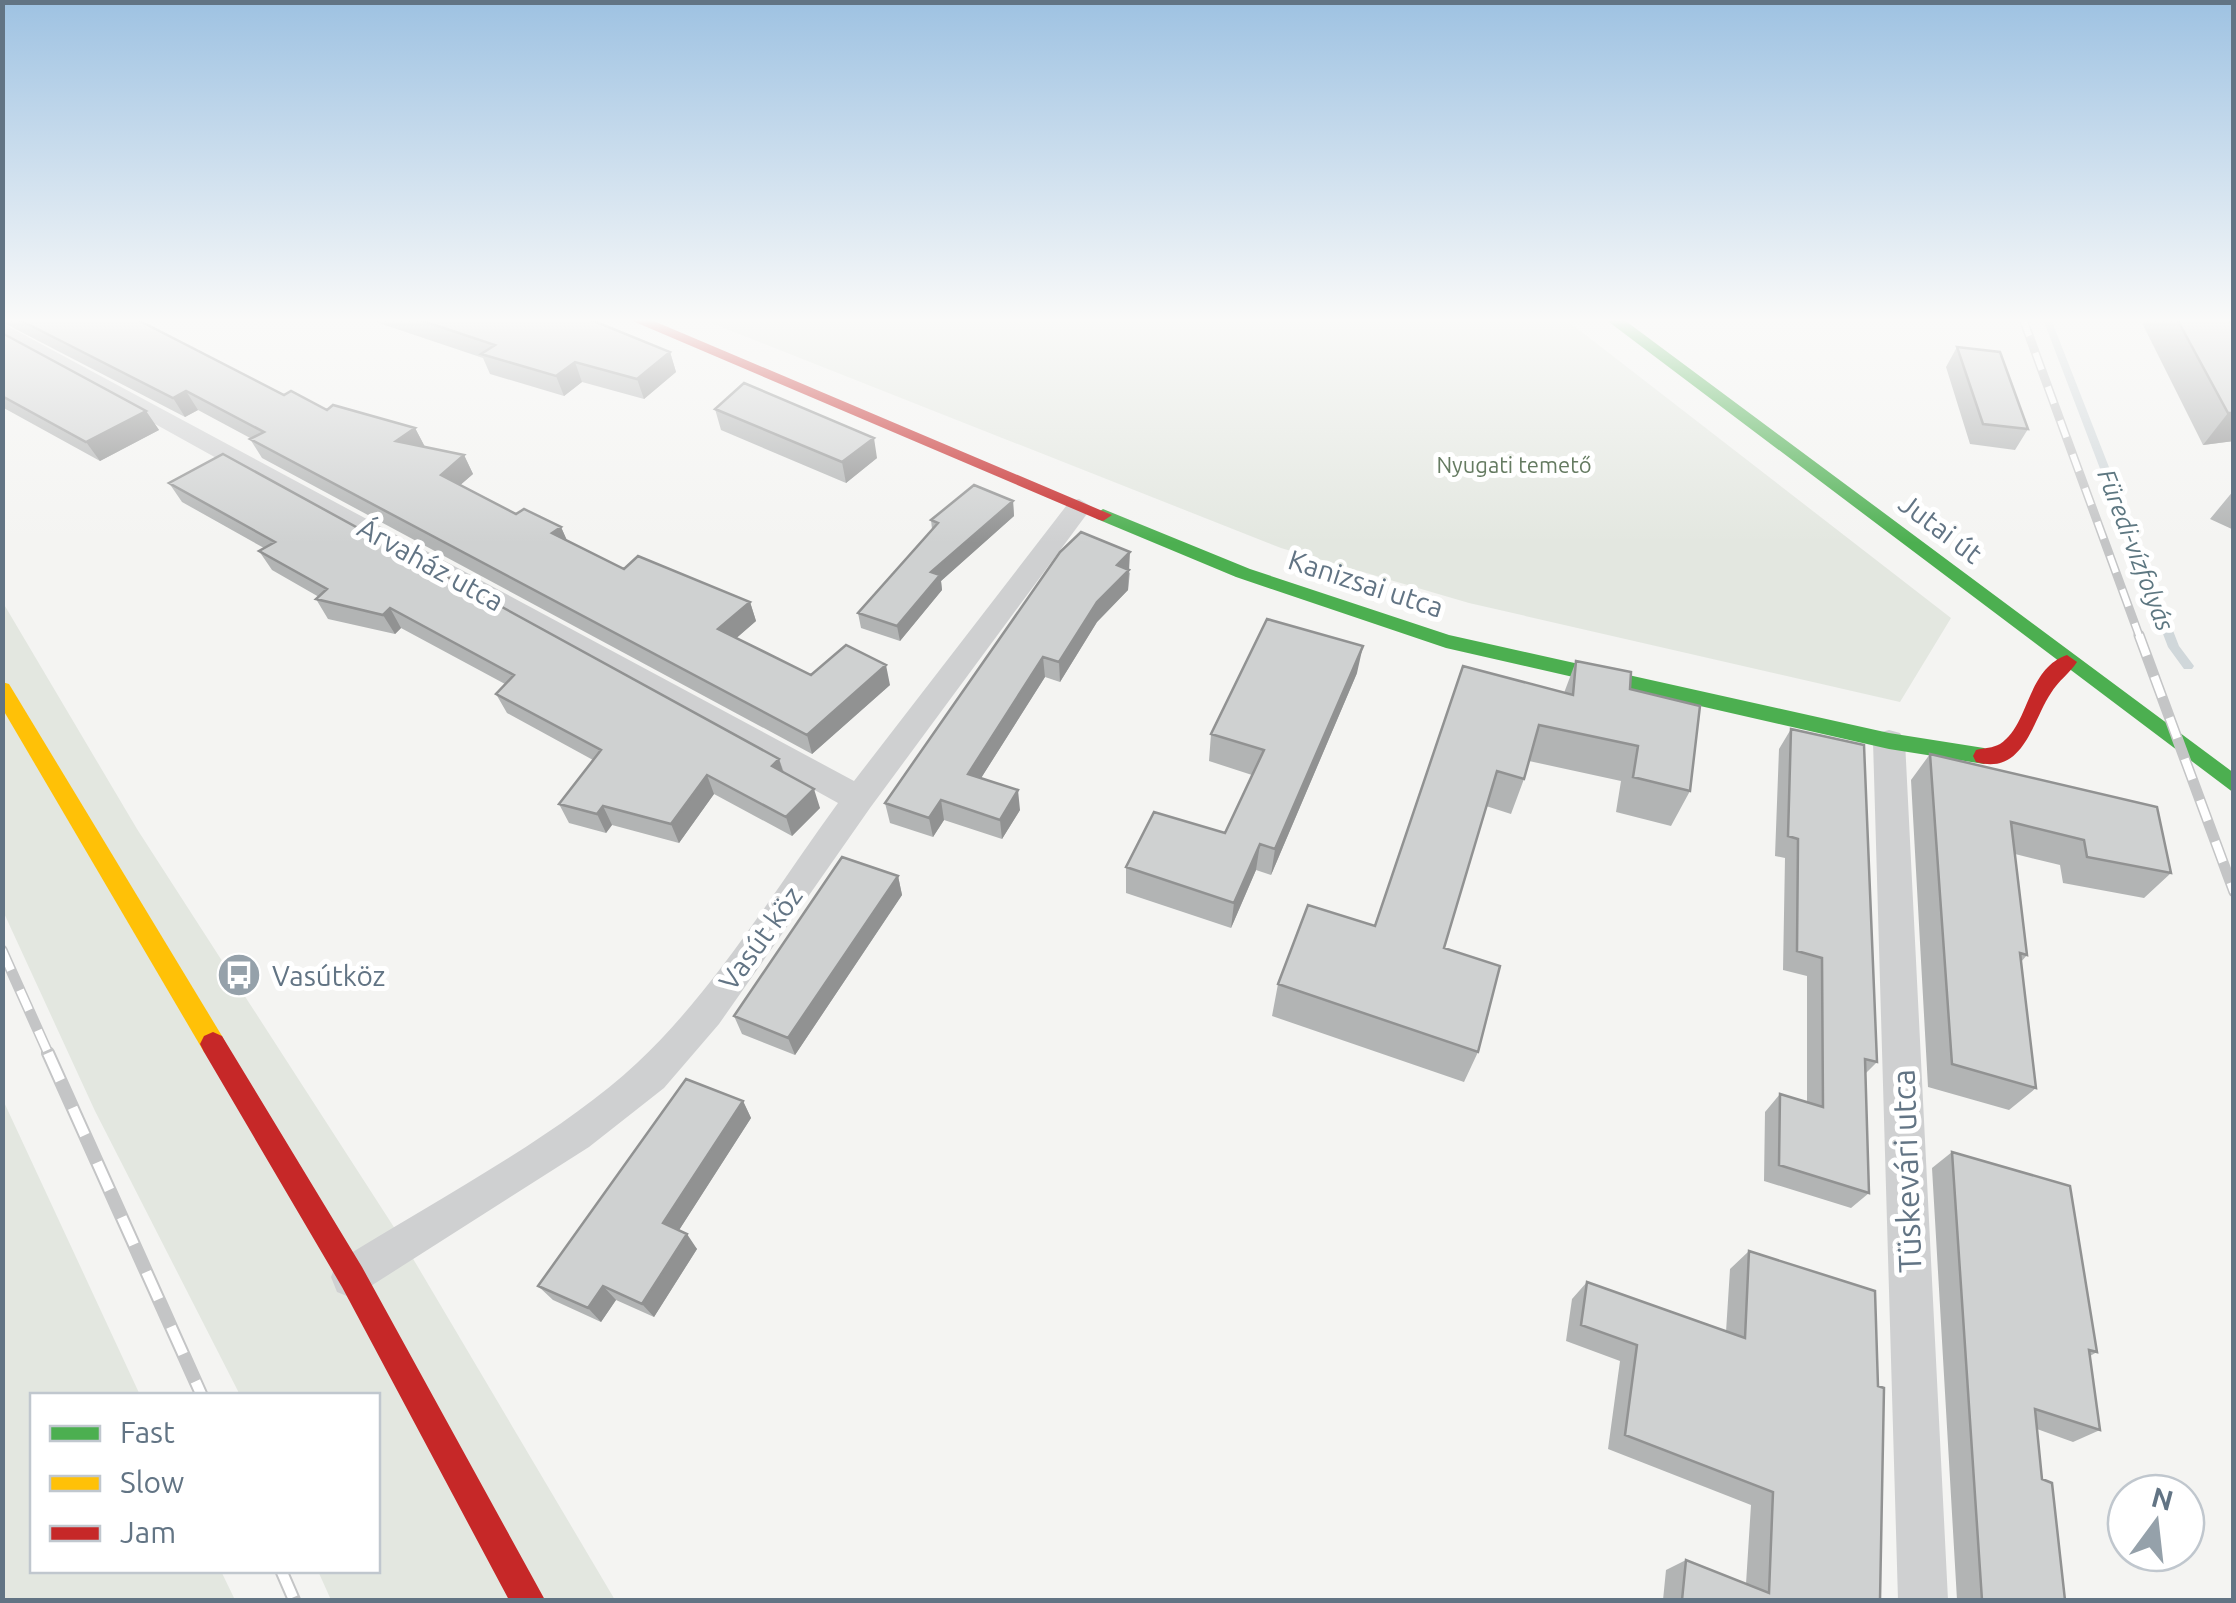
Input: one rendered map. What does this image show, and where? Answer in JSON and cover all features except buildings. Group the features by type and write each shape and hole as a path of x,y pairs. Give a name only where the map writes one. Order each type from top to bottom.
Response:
{"street":[{"name":"Árvaház utca","path":"119,394 859,799"},
{"name":"Kanizsai utca","path":"813,394 1079,506 1325,603 1446,640 1889,741 1972,756 1996,756 2020,739 2043,688 2067,662"},
{"name":"Jutai út","path":"1711,394 2234,785"},
{"name":"Vasút köz","path":"352,1277 575,1134 650,1076 706,1013 859,799 1079,506"},
{"path":"2,689 352,1277 528,1600"},
{"name":"Tüskevári utca","path":"1889,741 1923,1600"}],"green space":[{"name":"Nyugati temető","path":"890,394 1662,394 1951,618 1900,702 1469,603 1281,548"},
{"path":"2,601 137,829 399,1235 615,1600 331,1600 319,1573 380,1573 380,1393 239,1393 95,1111 3,911"},
{"path":"3,1100 139,1393 30,1393 30,1573 222,1573 235,1600 3,1600"}],"waterway":[{"name":"Füredi-vízfolyás","path":"2076,394 2174,647 2188,666"}],"railway":[{"path":"2050,394 2140,638"},
{"path":"2139,635 2234,892"},
{"path":"2,950 49,1055"},
{"path":"48,1053 201,1393"},
{"path":"282,1573 294,1600"}],"traffic: fast":[{"path":"1713,394 2234,785"},
{"path":"1103,515 1243,573 1446,641 1889,741 1984,756"}],"traffic: slow":[{"path":"2,689 213,1044"}],"traffic: jam":[{"path":"814,394 1103,515"},
{"path":"1984,756 1998,754 2016,741 2044,686 2067,662"},
{"path":"213,1044 352,1277 528,1600"}],"place":[{"name":"Vasútköz","path":"239,975"}]}
